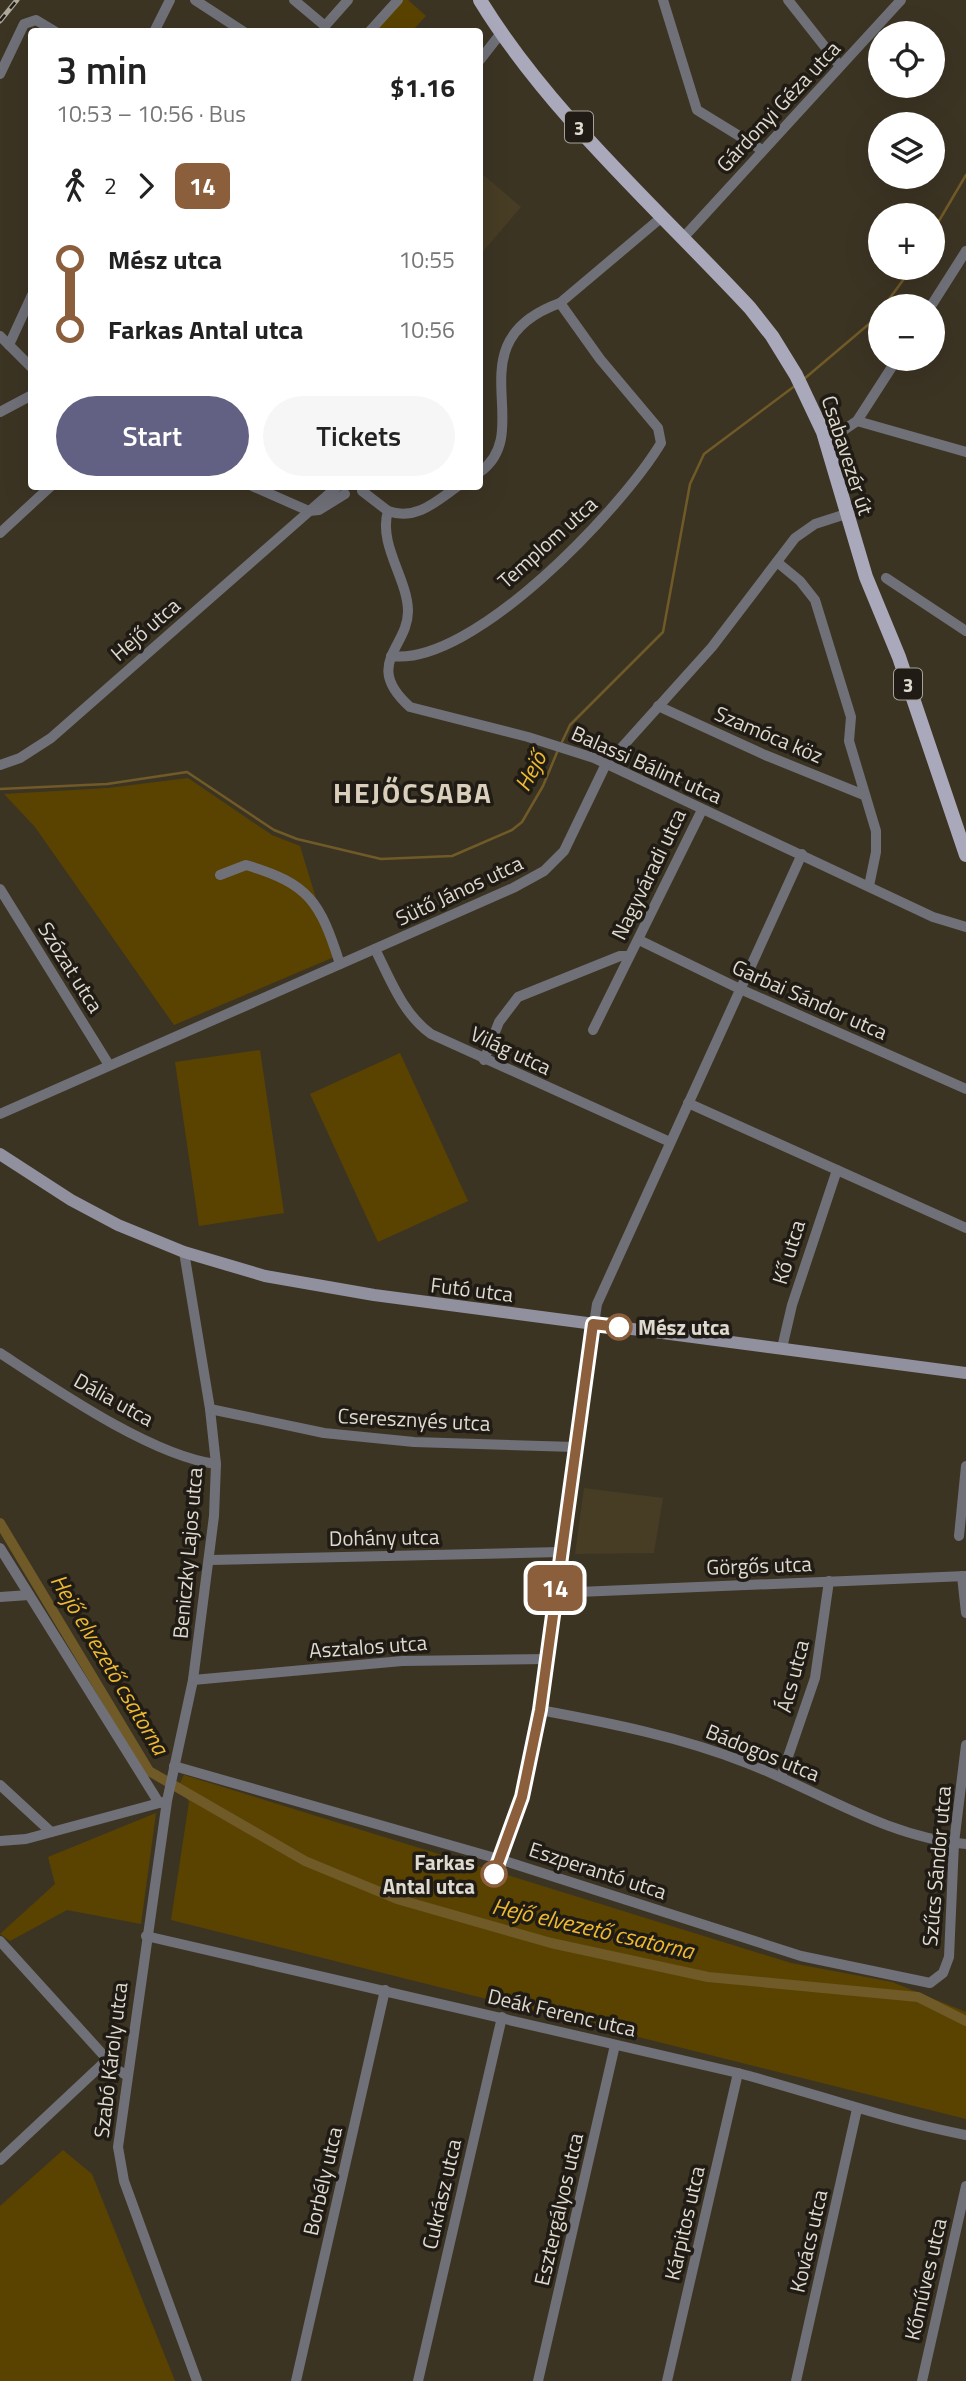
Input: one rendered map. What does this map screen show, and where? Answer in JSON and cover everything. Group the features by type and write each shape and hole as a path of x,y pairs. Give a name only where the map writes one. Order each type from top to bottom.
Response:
{"main road":[{"name":"Csabavezér út","path":"480,0 501,33 567,114 750,308 772,336 796,375 826,442 866,577 895,646 966,855"},
{"name":"Futó utca","path":"0,1154 92,1212 184,1252 307,1285 966,1373"}],"street":[{"path":"157,28 170,0"},
{"path":"195,0 238,28"},
{"path":"294,0 325,26 348,0"},
{"path":"373,28 398,0"},
{"path":"663,0 697,110 762,150"},
{"path":"788,0 840,66"},
{"name":"Gárdonyi Géza utca","path":"683,238 901,0"},
{"path":"0,74 24,24 36,20 50,28"},
{"path":"483,56 501,33"},
{"path":"483,469 497,456 502,440 500,377 504,352 513,331 546,308 560,303 662,217"},
{"path":"939,294 966,251"},
{"name":"Templom utca","path":"391,656 420,656 482,625 560,563 608,515 661,443 658,428 600,359 560,303"},
{"path":"9,345 28,304"},
{"path":"0,336 28,364"},
{"path":"826,442 857,421 889,371"},
{"path":"0,412 28,397"},
{"path":"857,421 966,452"},
{"path":"0,533 47,490"},
{"path":"261,490 309,511"},
{"name":"Hejő utca","path":"0,765 20,758 51,738 309,511 319,510 340,490"},
{"name":"Hejő utca","path":"343,490 355,496 362,490"},
{"path":"364,490 388,511 400,516 414,514 452,490"},
{"path":"388,511 386,520 394,568 405,593 408,613 391,656"},
{"name":"Sütő János utca","path":"0,1114 375,949 544,871 564,850 604,766 712,647 806,528 846,514"},
{"name":"Szamóca köz","path":"778,562 800,581 815,600 851,717 849,741 876,831 876,852 869,886"},
{"path":"886,578 966,631"},
{"name":"Balassi Bálint utca","path":"391,656 392,682 410,707 570,749 802,854 933,917 966,927"},
{"name":"Szamóca köz","path":"658,706 765,755 864,795"},
{"name":"Nagyváradi utca","path":"593,1030 702,810"},
{"path":"502,1860 522,1797 540,1710 554,1593 597,1304 802,854"},
{"path":"220,875 246,866 290,881 318,906 340,964"},
{"name":"Szózat utca","path":"0,889 109,1066"},
{"name":"Garbai Sándor utca","path":"639,940 740,989 966,1089"},
{"name":"Világ utca","path":"375,949 403,1004 421,1026 484,1060 670,1142"},
{"name":"Nagyváradi utca","path":"484,1060 499,1022 518,997 621,956 629,956"},
{"path":"688,1103 966,1228"},
{"name":"Kő utca","path":"782,1348 792,1305 837,1170"},
{"name":"Beniczky Lajos utca","path":"173,1770 193,1680 210,1560 216,1464 210,1409 184,1252"},
{"name":"Dália utca","path":"0,1353 56,1389 168,1451 216,1464"},
{"name":"Cseresznyés utca","path":"210,1409 324,1433 414,1442 575,1447"},
{"path":"959,1536 966,1466"},
{"path":"0,1548 165,1799 51,1832 1,1842"},
{"name":"Dohány utca","path":"210,1560 560,1552"},
{"path":"964,1576 966,1613"},
{"name":"Görgős utca","path":"554,1593 964,1576"},
{"name":"Ács utca","path":"781,1777 815,1678 829,1581"},
{"path":"0,1597 29,1595"},
{"name":"Asztalos utca","path":"193,1680 402,1661 547,1659"},
{"name":"Bádogos utca","path":"540,1710 694,1745 781,1777 902,1831 966,1844"},
{"name":"Szűcs Sándor utca","path":"929,1983 943,1973 949,1957 954,1843 966,1745"},
{"name":"Szabó Károly utca","path":"173,1770 165,1799 118,2135 121,2168 197,2381"},
{"name":"Eszperantó utca","path":"173,1770 502,1860 801,1956 929,1983"},
{"path":"0,1785 51,1832"},
{"name":"Deák Ferenc utca","path":"146,1936 738,2073 830,2097 858,2109 912,2125 966,2135"},
{"path":"0,1941 108,2059 126,2075"},
{"name":"Borbély utca","path":"296,2381 385,1990"},
{"name":"Cukrász utca","path":"418,2381 502,2017"},
{"name":"Esztergályos utca","path":"538,2381 615,2045"},
{"path":"0,2160 108,2059"},
{"name":"Kárpitos utca","path":"667,2381 738,2073"},
{"name":"Kovács utca","path":"796,2381 858,2109"},
{"name":"Kőműves utca","path":"922,2381 966,2186"}],"shaded area":[{"path":"403,0 408,0 426,16 415,28 378,28"},
{"path":"483,175 521,207 483,251"},
{"path":"188,778 272,835 300,846 334,957 174,1025 35,827 4,794 108,788"},
{"path":"260,1050 284,1213 199,1226 175,1062"},
{"path":"400,1053 468,1201 378,1242 310,1094"},
{"path":"584,1488 663,1498 654,1553 575,1554"},
{"path":"184,1775 791,1963 892,1982 966,2012 966,2119 171,1920 189,1802 179,1785"},
{"path":"156,1813 141,1924 67,1910 10,1941 0,1934 55,1884 48,1857"},
{"path":"63,2150 92,2174 175,2381 0,2381 0,2206"}],"waterway":[{"name":"Hejő","path":"945,211 966,175"},
{"name":"Hejő","path":"893,294 903,280"},
{"name":"Hejő","path":"804,379 868,325"},
{"name":"Hejő","path":"561,744 570,725 663,632 690,484 704,454 796,385"},
{"name":"Hejő","path":"0,789 107,784 187,772 274,830 297,839 381,859 452,856 512,830 522,822 543,786 558,750"},
{"name":"Hejő elvezető csatorna","path":"0,1523 149,1771 305,1861 397,1899 551,1943 708,1977 918,1997 966,2021"}],"railway":[{"path":"0,21 17,0"}],"bus line":[{"name":"14","path":"494,1874 502,1860 522,1797 540,1710 593,1324 619,1327"}],"place":[{"name":"Mész utca","path":"619,1327"},
{"name":"Farkas Antal utca","path":"494,1874"}],"district":[{"name":"HEJŐCSABA","path":"413,792"}]}
